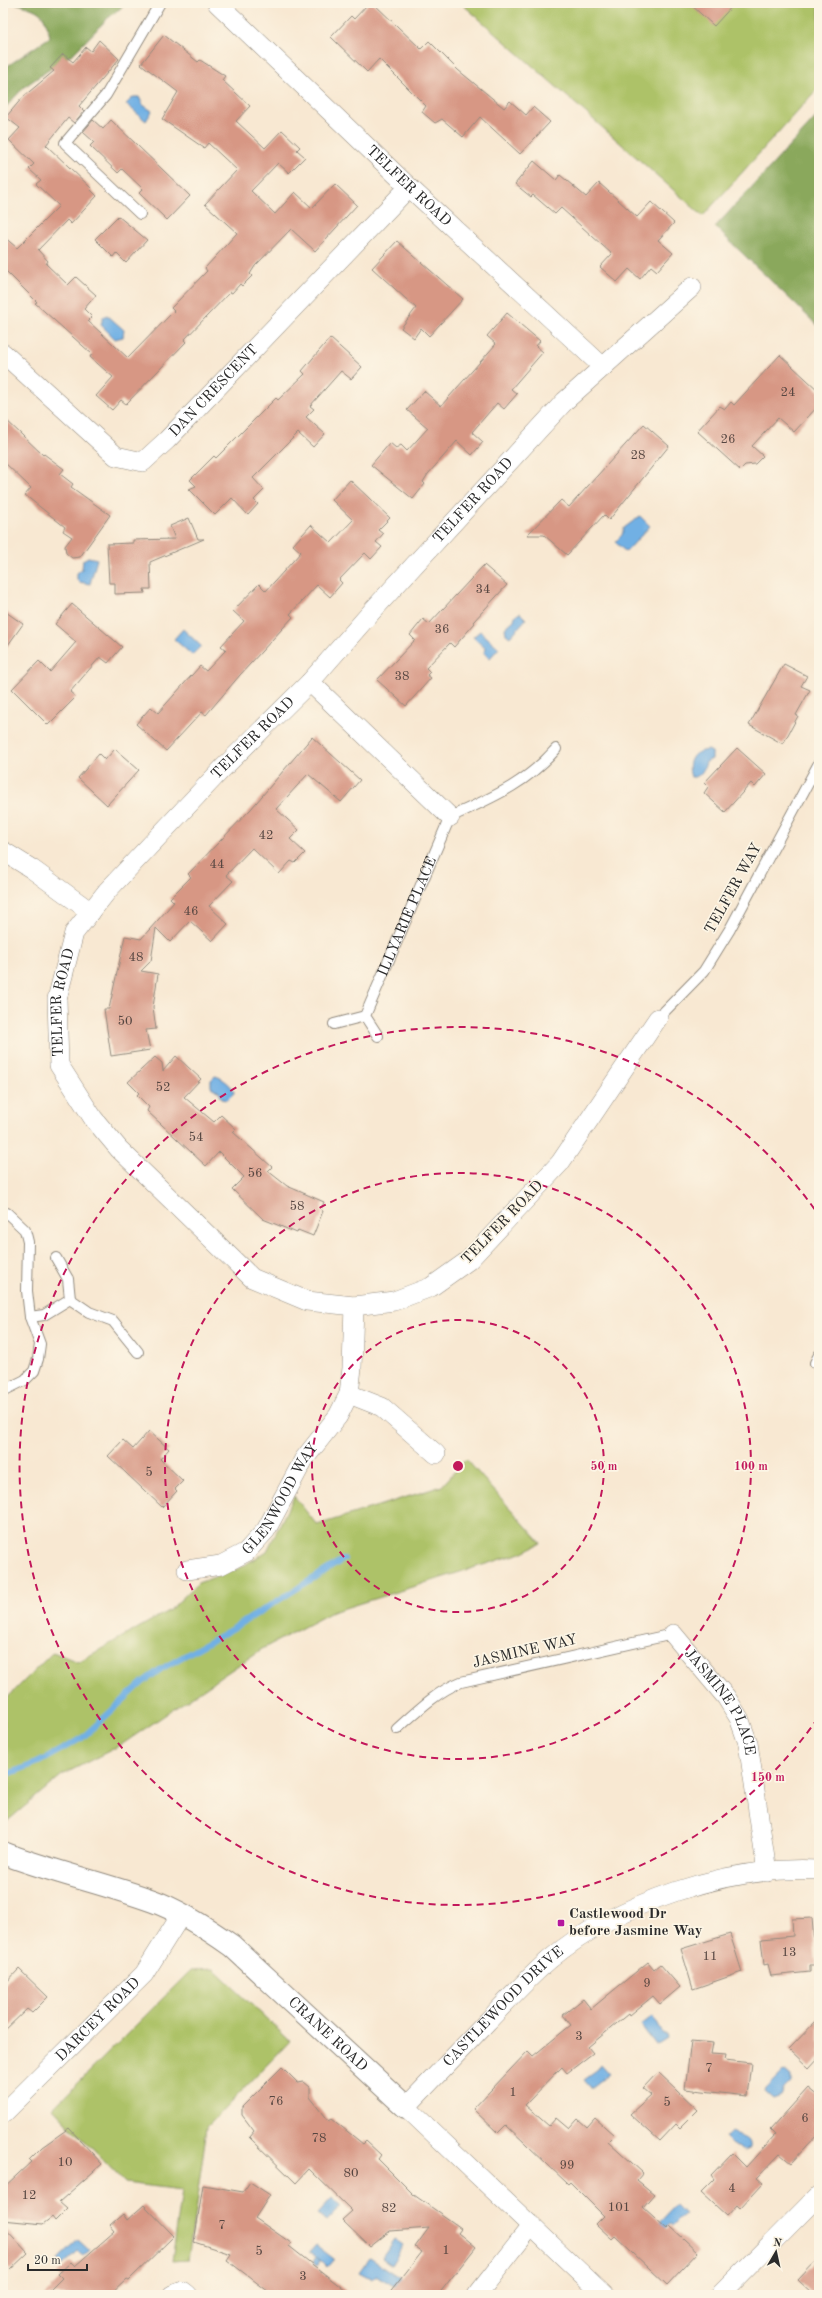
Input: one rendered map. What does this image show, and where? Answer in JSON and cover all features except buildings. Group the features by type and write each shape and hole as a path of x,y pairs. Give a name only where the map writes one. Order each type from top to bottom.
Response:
{"street":[{"name":"TELFER ROAD","path":"217,3 409,188 603,367"},
{"name":"DAN CRESCENT","path":"3,353 116,456 143,462 168,440 409,188"},
{"name":"TELFER ROAD","path":"658,1018 560,1163 469,1260 431,1288 394,1301 354,1306 307,1301 252,1278 119,1149 93,1118 59,1065 57,999 74,933 108,890 218,774 310,682 374,609 560,407 692,287"},
{"path":"310,682 450,817"},
{"path":"3,851 26,865 90,912"},
{"name":"GLENWOOD WAY","path":"187,1570 221,1565 246,1552 266,1530 304,1459 338,1416 348,1394 352,1368 354,1306"},
{"path":"348,1394 382,1407 436,1454"},
{"name":"JASMINE PLACE","path":"673,1634 726,1698 739,1718 748,1743 767,1872"},
{"name":"CRANE ROAD","path":"3,1853 47,1870 155,1901 207,1928 232,1946 406,2107 604,2295"},
{"name":"CASTLEWOOD DRIVE","path":"406,2107 524,1983 550,1960 592,1930 630,1910 677,1891 727,1878 767,1872 819,1870"},
{"name":"DARCEY ROAD","path":"3,2114 144,1974 181,1915"},
{"path":"720,2295 819,2195"},
{"path":"477,2295 532,2226"},
{"path":"172,2295 183,2291 188,2295"}],"lane":[{"path":"140,214 65,143 106,95 160,3"},
{"path":"450,817 505,792 524,780 541,766 556,748"},
{"name":"TELFER WAY","path":"658,1018 704,971 730,930 819,763"},
{"name":"ILLYARIE PLACE","path":"365,1016 450,817"},
{"path":"334,1024 365,1016 378,1036"},
{"path":"3,1212 7,1213 25,1230 29,1255 27,1292 30,1317 40,1344 38,1359 34,1371 25,1380 3,1391"},
{"path":"56,1258 68,1279 70,1299 89,1312 113,1321 138,1352"},
{"path":"30,1317 44,1315 70,1299"},
{"name":"JASMINE WAY","path":"397,1729 432,1698 447,1688 461,1682 673,1634"}],"green space":[{"path":"15,3 127,3 108,18 75,52 24,87 3,110 3,69 50,37 46,21 40,13"},
{"path":"461,3 819,3 819,87 703,216"},
{"path":"819,114 819,327 715,227"},
{"path":"466,1459 541,1543 521,1553 332,1612 262,1649 121,1745 62,1775 5,1823 3,1822 3,1702 53,1652 78,1662 170,1610 198,1583 240,1568 267,1551 294,1496 317,1525 442,1486"},
{"path":"214,1969 290,2041 207,2127 188,2260 172,2261 182,2190 125,2183 53,2108 191,1970"}],"water":[{"path":"133,97 139,97 143,105 152,111 146,121 126,104"},
{"path":"107,315 124,330 123,337 115,339 101,325 103,317"},
{"path":"640,516 650,526 626,552 615,542 622,535 624,528"},
{"path":"88,557 97,559 90,584 79,582 77,579 77,573 82,569 83,560"},
{"path":"520,613 526,619 510,637 506,634 505,628 514,620 515,616"},
{"path":"183,629 201,646 192,655 174,639"},
{"path":"480,631 499,648 490,658 484,653 485,648 473,637"},
{"path":"708,750 712,752 712,759 706,762 703,771 699,775 691,777 689,767 692,758 694,755 702,751"},
{"path":"215,1076 221,1078 232,1088 234,1093 227,1100 222,1099 219,1092 211,1087 211,1080"},
{"path":"653,2016 663,2034 666,2034 667,2038 656,2045 641,2025"},
{"path":"601,2065 609,2074 591,2088 584,2080 598,2070"},
{"path":"784,2071 791,2077 791,2082 784,2089 781,2096 773,2099 765,2092 766,2089"},
{"path":"731,2132 747,2139 750,2144 750,2148 744,2151 738,2146 732,2145 725,2138"},
{"path":"332,2198 341,2206 326,2222 317,2214"},
{"path":"676,2205 685,2214 673,2226 670,2224 662,2232 656,2226"},
{"path":"395,2239 404,2245 392,2265 382,2258"},
{"path":"78,2240 89,2250 83,2255 78,2251 63,2265 58,2259"},
{"path":"316,2245 334,2259 327,2267 317,2257 320,2261 317,2265 313,2262 316,2257 309,2253"},
{"path":"370,2258 400,2278 394,2286 376,2275 373,2279 360,2272"}],"waterway":[{"path":"3,1776 39,1762 82,1738 143,1682 161,1669 239,1625 344,1559"}],"place":[{"name":"Castlewood Dr before Jasmine Way","path":"561,1923"}]}
